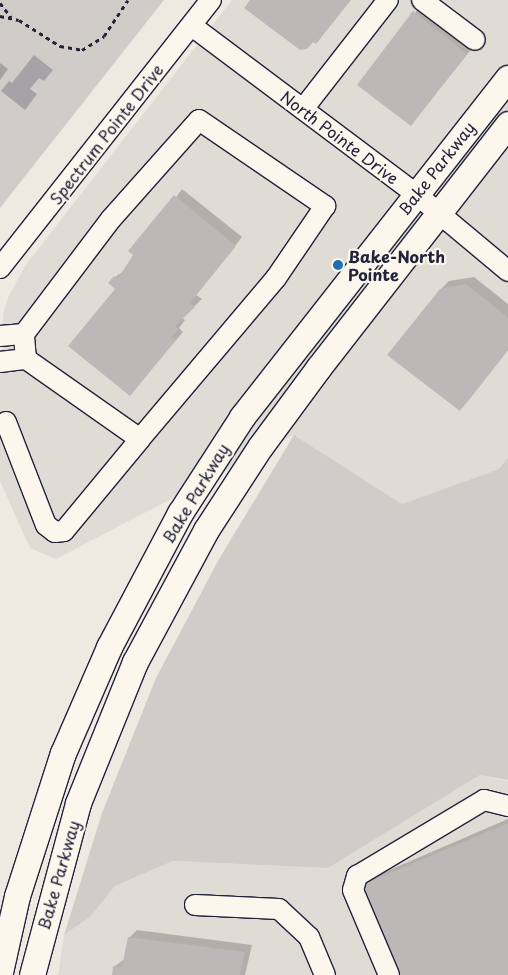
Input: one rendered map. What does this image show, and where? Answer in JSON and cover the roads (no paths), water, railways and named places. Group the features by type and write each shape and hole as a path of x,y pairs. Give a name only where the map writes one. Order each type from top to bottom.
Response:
{"main road":[{"name":"Bake Parkway","path":"0,972 29,860 63,753 105,656 180,512 242,417 508,78"},
{"name":"Bake Parkway","path":"32,975 78,803 136,662 206,530 260,447 438,212 508,124"},
{"path":"15,975 33,901 29,860"}],"street":[{"name":"Spectrum Pointe Drive","path":"0,268 211,0"},
{"path":"303,109 388,0"},
{"path":"422,0 475,40"},
{"name":"North Pointe Drive","path":"192,26 416,194 508,271"},
{"path":"6,422 46,525 55,532 64,531 276,278 325,206 199,120 111,219 24,334 26,359"},
{"path":"0,336 24,334"},
{"path":"0,362 26,359 140,439"},
{"path":"389,975 353,890 357,876 484,800 508,806"},
{"path":"195,905 279,909 309,938 325,975"}],"place":[{"name":"Bake-North Pointe","path":"338,265"}]}
